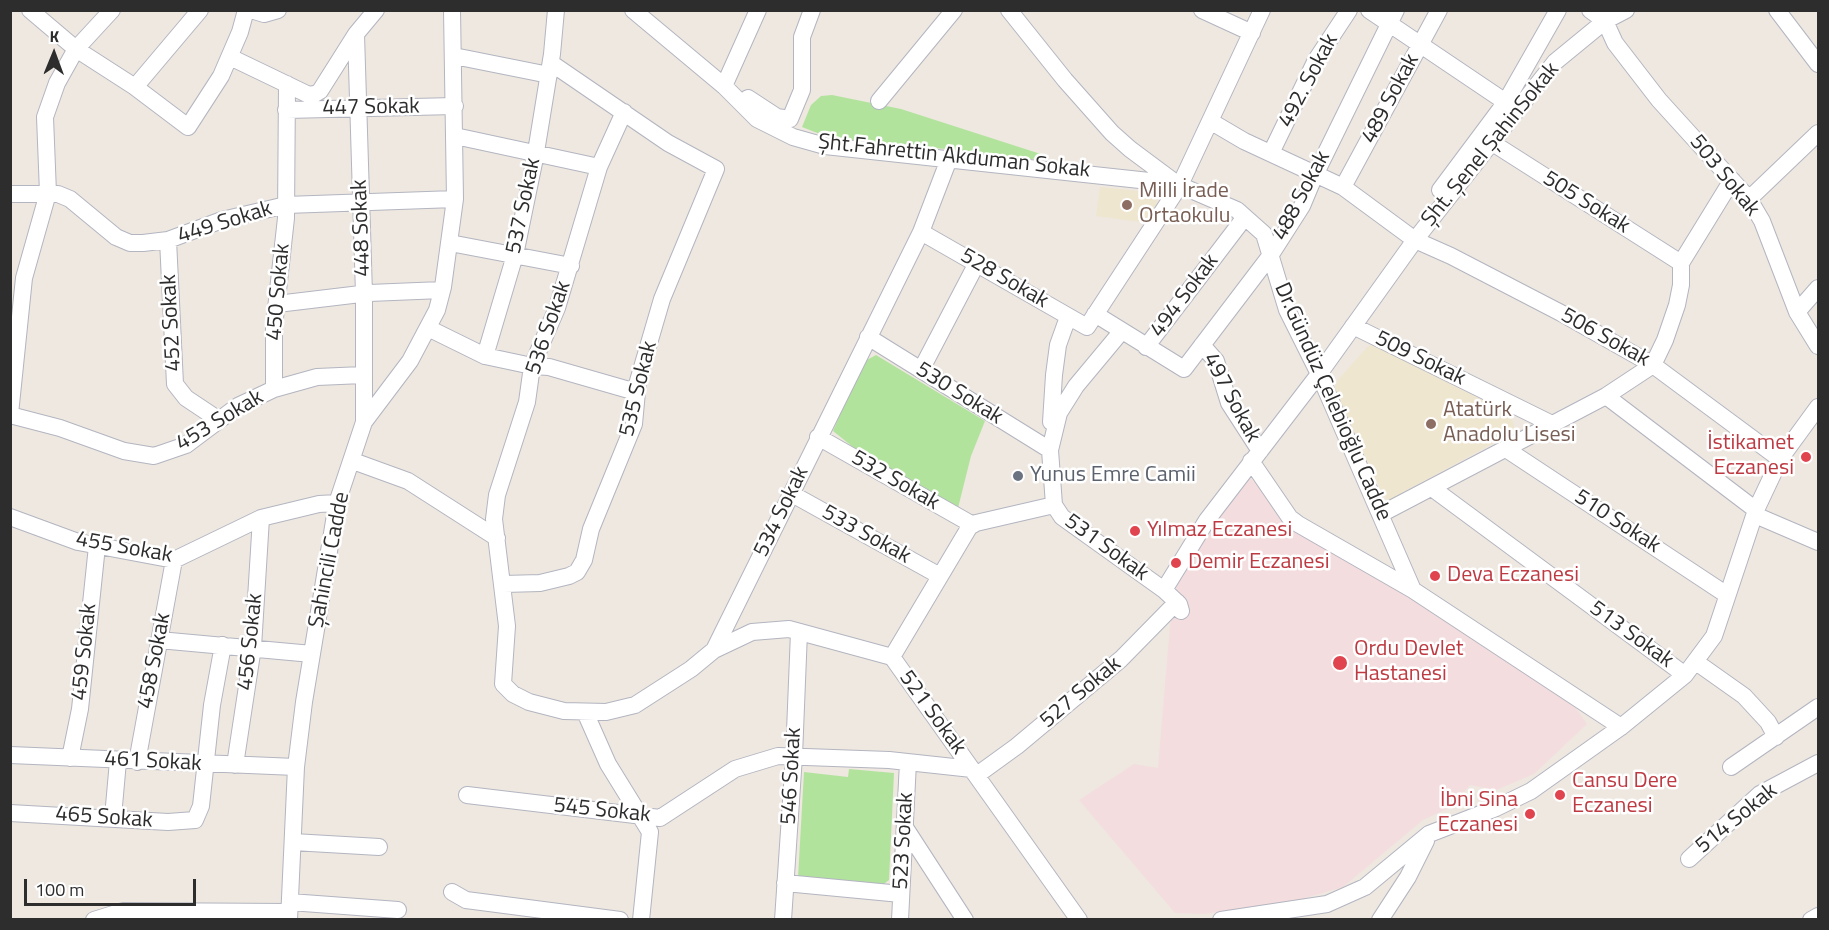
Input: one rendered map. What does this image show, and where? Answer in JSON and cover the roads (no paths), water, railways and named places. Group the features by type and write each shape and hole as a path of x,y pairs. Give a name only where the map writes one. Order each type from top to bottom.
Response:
{"street":[{"path":"30,10 76,49 135,87 188,127 210,96 230,57 246,10"},
{"path":"10,415 24,278 48,193 45,117 57,83 76,49 112,10"},
{"path":"135,87 200,10"},
{"path":"251,10 264,14 278,10"},
{"path":"230,57 309,95 320,91 356,34 376,10"},
{"name":"Şahincili Cadde","path":"289,911 296,767 312,654 338,503 364,422 410,361 428,328 442,290 455,199 452,10"},
{"name":"537 Sokak","path":"485,356 515,255 551,64 556,10"},
{"path":"758,10 724,86 736,90 777,117 790,119 802,90 802,37 812,10"},
{"path":"879,101 954,10"},
{"name":"Dr.Gündüz Çelebioğlu Cadde","path":"1009,10 1112,133 1178,184 1237,210 1264,234 1287,310 1318,374 1413,590"},
{"path":"1202,10 1252,33"},
{"path":"1091,321 1178,184 1262,10"},
{"name":"492. Sokak","path":"1271,153 1316,60 1349,10"},
{"path":"1369,10 1392,17 1419,46 1512,107"},
{"name":"489 Sokak","path":"1343,187 1439,10"},
{"name":"Şht. Şenel ŞahinSokak","path":"1164,590 1207,520 1318,374 1415,240 1491,142 1512,107 1557,10"},
{"path":"1590,10 1605,21"},
{"name":"Şht. Şenel ŞahinSokak","path":"1415,240 1423,213 1512,107 1555,62 1605,21 1626,10"},
{"path":"1777,10 1818,64"},
{"name":"Şht.Fahrettin Akduman Sokak","path":"638,13 724,86 757,119 793,137 825,146 1178,184"},
{"name":"488 Sokak","path":"1091,321 1121,332 1184,369 1270,256 1302,206 1392,17"},
{"name":"503 Sokak","path":"1605,21 1615,43 1659,100 1749,199 1762,221 1797,312 1818,346"},
{"name":"448 Sokak","path":"356,34 364,294 364,422"},
{"path":"454,56 551,64 624,112"},
{"name":"450 Sokak","path":"274,389 277,304 283,259 286,205 287,84"},
{"name":"447 Sokak","path":"286,117 357,110 455,106"},
{"name":"536 Sokak","path":"503,684 507,626 504,584 494,519 497,495 527,402 532,366 557,308 599,167 624,112"},
{"name":"535 Sokak","path":"504,584 540,583 577,572 584,560 594,522 634,424 636,392 662,299 716,170 684,153 624,112"},
{"name":"506 Sokak","path":"1210,121 1343,187 1415,240 1551,308 1653,365 1780,459"},
{"path":"1749,199 1818,133"},
{"path":"455,136 599,167"},
{"name":"505 Sokak","path":"1491,142 1681,263"},
{"name":"534 Sokak","path":"503,684 513,694 529,702 564,711 606,712 635,705 714,650 921,231 949,159"},
{"path":"1381,514 1606,396 1653,365 1665,340 1677,305 1682,285 1681,263 1732,180"},
{"name":"449 Sokak","path":"10,194 48,193 70,199 98,224 130,243 168,240 222,219 286,205 455,199"},
{"name":"494 Sokak","path":"1146,347 1245,217"},
{"name":"528 Sokak","path":"921,231 1068,317 1091,321"},
{"name":"452 Sokak","path":"168,240 175,384 186,398 219,420"},
{"path":"450,243 571,266"},
{"path":"921,370 977,263"},
{"path":"1797,312 1818,288"},
{"path":"277,304 364,294 442,290"},
{"path":"1054,505 1050,450 1053,375 1058,345 1068,317"},
{"name":"509 Sokak","path":"1353,326 1552,424"},
{"path":"428,328 485,356 532,366 549,367 636,392"},
{"path":"1050,450 1059,413 1076,386 1121,332"},
{"name":"530 Sokak","path":"868,337 1050,450"},
{"name":"497 Sokak","path":"1202,345 1216,361 1229,404 1284,510 1298,524 1413,590"},
{"name":"453 Sokak","path":"10,415 60,428 124,451 154,456 186,445 238,406 274,389 317,377 363,375"},
{"path":"1606,396 1756,513 1818,542"},
{"path":"1221,920 1304,913 1365,887 1429,834 1496,808 1531,790 1621,727 1691,668 1714,636 1756,513 1780,459 1818,407"},
{"name":"532 Sokak","path":"818,437 973,525"},
{"name":"510 Sokak","path":"1506,449 1727,595"},
{"path":"353,461 408,481 496,538"},
{"name":"513 Sokak","path":"1431,488 1691,668 1744,696 1768,722 1776,738"},
{"name":"533 Sokak","path":"792,494 940,576"},
{"name":"455 Sokak","path":"10,517 97,546 174,560 261,518 319,504 338,503"},
{"name":"531 Sokak","path":"973,525 1054,505 1062,517 1164,590 1181,606"},
{"name":"456 Sokak","path":"235,765 253,647 261,518"},
{"path":"891,657 966,531 973,525"},
{"name":"459 Sokak","path":"70,758 80,709 97,546"},
{"name":"458 Sokak","path":"137,762 174,560"},
{"path":"1413,590 1621,727"},
{"name":"527 Sokak","path":"974,772 1017,746 1181,606"},
{"name":"521 Sokak","path":"714,650 733,639 760,631 799,632 891,657 1080,920"},
{"name":"546 Sokak","path":"783,920 794,756 799,632"},
{"path":"159,640 312,654"},
{"path":"204,765 223,645"},
{"path":"1731,766 1776,738 1818,707"},
{"path":"585,712 608,764 650,832 641,920"},
{"name":"461 Sokak","path":"10,755 204,765 296,767"},
{"name":"545 Sokak","path":"467,795 641,818 660,818 735,769 778,756 908,762 974,772"},
{"path":"113,817 118,761"},
{"name":"523 Sokak","path":"900,920 908,762"},
{"name":"514 Sokak","path":"1689,859 1760,794 1818,764"},
{"name":"465 Sokak","path":"10,813 188,822 197,818 201,806 204,765"},
{"path":"906,829 965,920"},
{"path":"1380,920 1408,877 1429,834"},
{"path":"293,842 379,847"},
{"path":"785,883 901,894"},
{"path":"452,892 466,900 620,920"},
{"path":"94,920 123,910 398,910"},
{"path":"1811,920 1818,916"}],"place":[{"name":"Milli İrade Ortaokulu","path":"1127,205"},
{"name":"Atatürk Anadolu Lisesi","path":"1431,424"},
{"name":"İstikamet Eczanesi","path":"1806,457"},
{"name":"Yunus Emre Camii","path":"1018,476"},
{"name":"Yılmaz Eczanesi","path":"1135,531"},
{"name":"Demir Eczanesi","path":"1176,563"},
{"name":"Deva Eczanesi","path":"1435,576"},
{"name":"Ordu Devlet Hastanesi","path":"1340,663"},
{"name":"Cansu Dere Eczanesi","path":"1560,795"},
{"name":"İbni Sina Eczanesi","path":"1530,814"}]}
